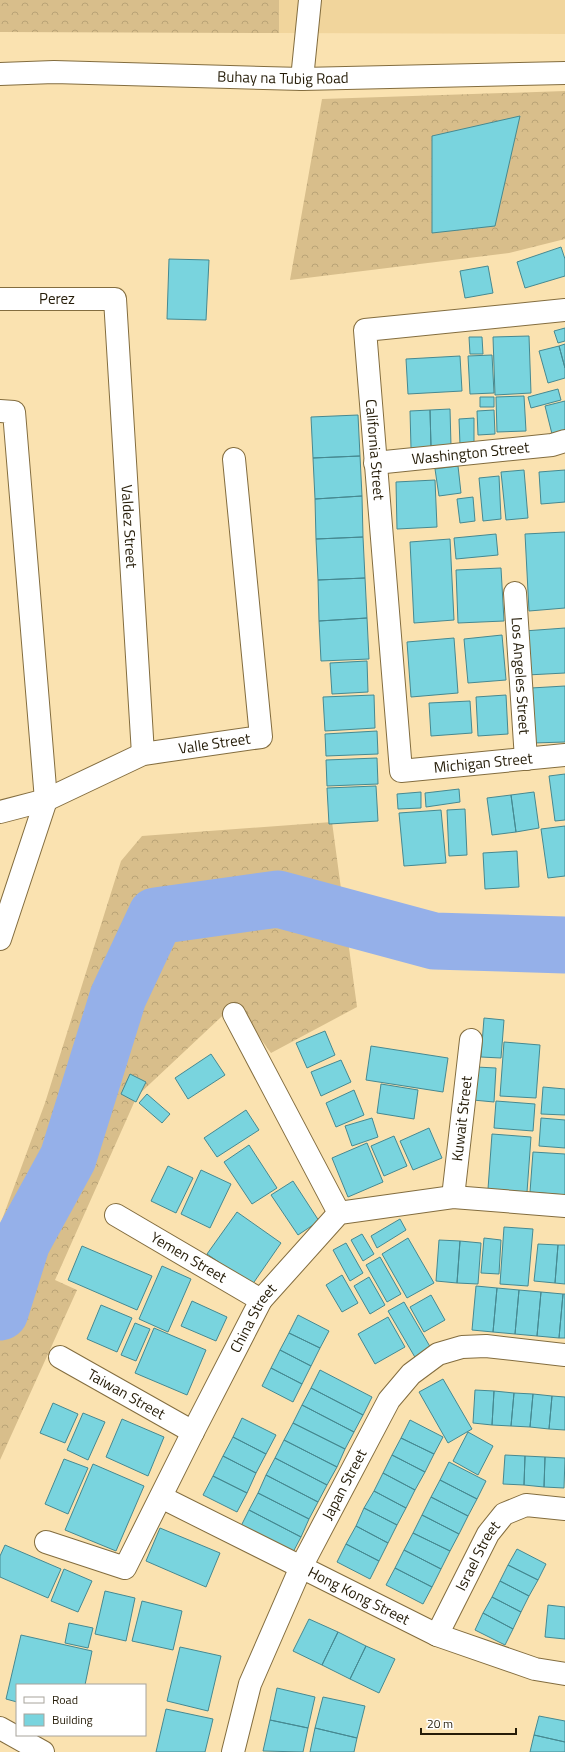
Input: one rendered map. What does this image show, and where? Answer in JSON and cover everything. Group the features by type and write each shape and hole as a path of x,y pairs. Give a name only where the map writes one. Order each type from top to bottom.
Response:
{"street":[{"path":"302,79 310,0"},
{"name":"Buhay na Tubig Road","path":"0,74 61,72 302,79 565,73"},
{"name":"Perez","path":"0,299 115,299"},
{"name":"Valdez Street","path":"115,299 143,754"},
{"name":"California Street","path":"401,771 365,330 565,310"},
{"path":"0,411 14,412 46,800 0,939"},
{"name":"Washington Street","path":"375,463 552,445 565,441"},
{"name":"Valle Street","path":"0,812 46,800 143,754 261,737 234,459"},
{"name":"Los Angeles Street","path":"515,593 526,759"},
{"name":"Michigan Street","path":"401,771 565,755"},
{"path":"234,1014 339,1213 454,1197 565,1206"},
{"name":"Kuwait Street","path":"454,1197 471,1040"},
{"name":"China Street","path":"46,1542 125,1568 193,1432 262,1300 339,1213"},
{"name":"Yemen Street","path":"116,1215 262,1300"},
{"name":"Japan Street","path":"232,1752 250,1684 301,1567 389,1400 411,1374 438,1354 462,1348 486,1346 565,1355"},
{"name":"Taiwan Street","path":"60,1357 193,1432"},
{"name":"Hong Kong Street","path":"161,1497 437,1635 535,1669 565,1674"},
{"name":"Israel Street","path":"437,1635 488,1534 504,1514 526,1505 565,1509"},
{"path":"0,1728 43,1752"}],"shaded area":[{"path":"279,0 565,0 565,34 279,33"}],"green space":[{"path":"0,0 279,0 279,33 0,32"},
{"path":"565,91 565,239 509,253 290,280 322,99"},
{"path":"332,822 357,1007 271,1053 235,1004 137,1096 55,1280 77,1290 0,1460 0,1225 45,1103 121,861 142,836"}],"building":[{"path":"520,116 495,226 432,233 432,136"},
{"path":"561,247 565,259 565,276 525,288 517,262"},
{"path":"169,259 209,260 206,320 167,319"},
{"path":"488,266 493,293 465,298 460,271"},
{"path":"565,328 565,341 558,343 554,331"},
{"path":"529,336 531,393 495,395 493,337"},
{"path":"469,337 482,337 483,354 470,354"},
{"path":"565,344 565,368 559,346"},
{"path":"559,346 565,368 565,378 548,383 539,351"},
{"path":"492,355 494,393 470,394 468,356"},
{"path":"460,356 462,391 408,394 406,359"},
{"path":"558,389 561,400 531,408 528,397"},
{"path":"524,396 526,431 497,432 496,397"},
{"path":"480,397 494,397 494,407 480,407"},
{"path":"565,401 565,430 552,434 545,406"},
{"path":"450,409 451,446 431,447 430,410"},
{"path":"430,410 431,447 411,448 410,411"},
{"path":"494,410 495,434 478,435 477,411"},
{"path":"358,415 360,456 313,458 311,417"},
{"path":"474,418 474,445 460,445 459,419"},
{"path":"360,456 362,496 315,499 313,458"},
{"path":"458,466 461,493 439,496 435,469"},
{"path":"524,470 528,518 506,520 501,472"},
{"path":"565,470 565,502 541,504 539,472"},
{"path":"499,476 501,519 483,521 479,478"},
{"path":"435,480 437,527 397,529 396,482"},
{"path":"362,496 363,537 316,539 315,499"},
{"path":"473,497 475,521 460,523 457,499"},
{"path":"565,532 565,608 529,611 525,534"},
{"path":"496,534 498,555 456,559 454,538"},
{"path":"363,537 365,578 318,580 316,539"},
{"path":"450,539 454,620 414,623 410,542"},
{"path":"501,568 504,621 458,623 456,570"},
{"path":"365,578 367,618 319,621 318,580"},
{"path":"367,618 369,659 321,661 319,621"},
{"path":"565,628 565,673 527,675 524,631"},
{"path":"502,635 506,680 468,683 464,639"},
{"path":"454,638 458,693 411,697 407,642"},
{"path":"367,661 368,692 332,694 330,663"},
{"path":"565,686 565,742 533,743 531,688"},
{"path":"374,695 375,728 325,731 323,697"},
{"path":"506,695 508,734 478,736 476,697"},
{"path":"470,701 472,733 431,736 429,703"},
{"path":"377,731 378,754 326,756 325,734"},
{"path":"377,758 378,784 327,786 326,760"},
{"path":"565,774 565,820 555,821 549,776"},
{"path":"376,786 378,821 329,824 327,788"},
{"path":"459,789 460,802 426,807 425,793"},
{"path":"421,792 421,808 398,809 397,794"},
{"path":"534,792 539,828 516,832 511,795"},
{"path":"511,795 516,832 492,835 487,798"},
{"path":"465,809 467,855 449,856 447,810"},
{"path":"441,810 446,863 404,866 399,813"},
{"path":"565,826 565,876 548,878 541,829"},
{"path":"517,851 519,887 485,889 483,853"},
{"path":"484,1018 504,1020 501,1058 481,1057"},
{"path":"325,1031 335,1055 307,1068 296,1043"},
{"path":"504,1042 540,1045 536,1098 500,1096"},
{"path":"371,1046 448,1058 443,1092 366,1080"},
{"path":"211,1054 225,1075 188,1099 175,1078"},
{"path":"341,1060 351,1082 321,1096 311,1072"},
{"path":"476,1067 496,1068 494,1102 473,1100"},
{"path":"130,1074 146,1082 136,1102 121,1094"},
{"path":"381,1084 418,1090 414,1119 377,1113"},
{"path":"543,1087 565,1089 565,1115 541,1114"},
{"path":"354,1090 364,1115 336,1127 326,1103"},
{"path":"147,1094 170,1114 162,1123 139,1103"},
{"path":"496,1101 535,1104 533,1131 494,1128"},
{"path":"246,1110 259,1130 217,1157 204,1138"},
{"path":"372,1118 378,1137 352,1146 345,1126"},
{"path":"541,1118 565,1120 565,1148 539,1146"},
{"path":"429,1128 442,1158 413,1170 400,1141"},
{"path":"492,1134 531,1137 527,1192 488,1189"},
{"path":"394,1136 407,1166 384,1176 371,1146"},
{"path":"367,1143 383,1182 348,1197 332,1158"},
{"path":"249,1145 277,1188 252,1204 224,1162"},
{"path":"533,1152 565,1154 565,1195 530,1192"},
{"path":"168,1166 193,1178 176,1213 151,1201"},
{"path":"201,1170 231,1184 210,1228 181,1214"},
{"path":"293,1181 319,1221 298,1235 271,1195"},
{"path":"237,1212 281,1243 252,1285 207,1254"},
{"path":"400,1219 406,1230 377,1248 371,1236"},
{"path":"504,1227 533,1229 528,1286 500,1284"},
{"path":"362,1234 374,1254 363,1261 351,1240"},
{"path":"408,1238 434,1283 407,1298 382,1254"},
{"path":"484,1238 501,1240 499,1274 481,1273"},
{"path":"439,1240 460,1241 457,1283 436,1281"},
{"path":"460,1241 481,1243 478,1284 457,1283"},
{"path":"346,1243 363,1273 350,1281 333,1250"},
{"path":"538,1244 558,1245 555,1283 534,1281"},
{"path":"558,1245 565,1245 565,1284 555,1283"},
{"path":"82,1246 152,1276 137,1310 68,1280"},
{"path":"380,1257 401,1294 387,1302 366,1265"},
{"path":"162,1266 191,1279 168,1332 139,1319"},
{"path":"342,1275 358,1303 342,1312 326,1285"},
{"path":"369,1277 385,1305 370,1314 354,1286"},
{"path":"476,1286 497,1288 493,1332 472,1330"},
{"path":"497,1288 519,1290 515,1334 493,1332"},
{"path":"519,1290 541,1292 537,1336 515,1334"},
{"path":"541,1292 563,1294 559,1338 537,1336"},
{"path":"563,1294 565,1294 565,1338 559,1338"},
{"path":"431,1295 445,1320 424,1332 410,1307"},
{"path":"192,1301 227,1317 216,1341 181,1326"},
{"path":"404,1302 432,1350 416,1359 388,1311"},
{"path":"101,1305 132,1318 117,1352 87,1339"},
{"path":"298,1315 329,1331 320,1348 289,1333"},
{"path":"388,1317 405,1347 375,1364 358,1334"},
{"path":"135,1323 150,1329 136,1361 121,1355"},
{"path":"154,1328 206,1350 187,1395 135,1373"},
{"path":"289,1333 320,1348 311,1366 280,1350"},
{"path":"280,1350 311,1366 302,1384 271,1368"},
{"path":"271,1368 302,1384 293,1402 262,1386"},
{"path":"320,1370 372,1397 363,1415 311,1388"},
{"path":"443,1379 472,1429 448,1443 419,1392"},
{"path":"311,1388 363,1415 354,1432 302,1405"},
{"path":"475,1390 494,1391 492,1425 473,1423"},
{"path":"494,1391 514,1393 511,1426 492,1425"},
{"path":"514,1393 533,1394 530,1427 511,1426"},
{"path":"533,1394 552,1396 549,1429 530,1427"},
{"path":"552,1396 565,1397 565,1430 549,1429"},
{"path":"53,1403 78,1414 65,1443 40,1433"},
{"path":"302,1405 354,1432 345,1449 293,1423"},
{"path":"83,1413 105,1422 88,1460 67,1450"},
{"path":"242,1418 276,1435 266,1454 233,1437"},
{"path":"122,1419 164,1437 148,1476 106,1457"},
{"path":"410,1420 443,1437 434,1454 401,1438"},
{"path":"293,1423 345,1449 337,1467 284,1440"},
{"path":"468,1432 493,1446 478,1475 453,1461"},
{"path":"233,1437 266,1454 256,1473 223,1456"},
{"path":"401,1438 434,1454 425,1472 392,1455"},
{"path":"284,1440 337,1467 327,1485 275,1458"},
{"path":"392,1455 425,1472 415,1490 383,1473"},
{"path":"505,1455 525,1456 524,1485 503,1484"},
{"path":"223,1456 256,1473 247,1493 213,1476"},
{"path":"525,1456 545,1457 544,1487 524,1485"},
{"path":"545,1457 565,1458 564,1488 544,1487"},
{"path":"275,1458 327,1485 318,1502 266,1475"},
{"path":"64,1459 88,1468 68,1514 45,1504"},
{"path":"449,1462 486,1481 477,1499 440,1480"},
{"path":"93,1464 144,1486 116,1551 65,1530"},
{"path":"383,1473 415,1490 406,1508 374,1491"},
{"path":"266,1475 318,1502 309,1519 258,1493"},
{"path":"213,1476 247,1493 237,1512 203,1495"},
{"path":"440,1480 477,1499 468,1516 431,1497"},
{"path":"374,1491 406,1508 397,1525 364,1508"},
{"path":"258,1493 309,1519 301,1537 249,1510"},
{"path":"431,1497 468,1516 459,1534 422,1515"},
{"path":"364,1508 397,1525 388,1543 356,1526"},
{"path":"249,1510 301,1537 292,1554 240,1528"},
{"path":"422,1515 459,1534 450,1551 413,1533"},
{"path":"356,1526 388,1543 379,1561 346,1544"},
{"path":"160,1528 220,1553 206,1587 146,1561"},
{"path":"413,1533 450,1551 441,1569 404,1550"},
{"path":"346,1544 379,1561 370,1579 337,1562"},
{"path":"5,1545 61,1569 48,1598 0,1577 0,1556"},
{"path":"517,1549 546,1564 538,1580 508,1565"},
{"path":"404,1550 441,1569 432,1587 395,1568"},
{"path":"508,1565 538,1580 529,1596 500,1581"},
{"path":"395,1568 432,1587 423,1604 386,1585"},
{"path":"64,1569 92,1581 78,1612 51,1601"},
{"path":"500,1581 529,1596 521,1612 492,1597"},
{"path":"105,1591 135,1598 126,1641 95,1634"},
{"path":"492,1597 521,1612 513,1629 483,1613"},
{"path":"142,1601 182,1611 173,1650 132,1641"},
{"path":"548,1605 565,1607 565,1639 545,1637"},
{"path":"483,1613 513,1629 505,1645 475,1630"},
{"path":"309,1619 338,1632 322,1665 293,1651"},
{"path":"69,1623 93,1628 88,1648 65,1643"},
{"path":"338,1632 366,1646 350,1679 322,1665"},
{"path":"21,1635 92,1651 85,1684 16,1684 16,1702 6,1699"},
{"path":"366,1646 395,1659 379,1693 350,1679"},
{"path":"180,1647 221,1656 208,1711 167,1701"},
{"path":"277,1688 315,1697 308,1728 270,1720"},
{"path":"323,1697 365,1706 357,1738 315,1728"},
{"path":"166,1709 213,1719 205,1752 156,1752"},
{"path":"539,1716 565,1721 565,1742 534,1735"},
{"path":"270,1720 308,1728 303,1752 263,1751"},
{"path":"315,1728 357,1738 354,1752 310,1752"},
{"path":"534,1735 565,1742 565,1752 530,1752"}],"waterway":[{"path":"0,1312 22,1242 68,1158 118,997 156,916 278,899 434,941 565,945"}]}
